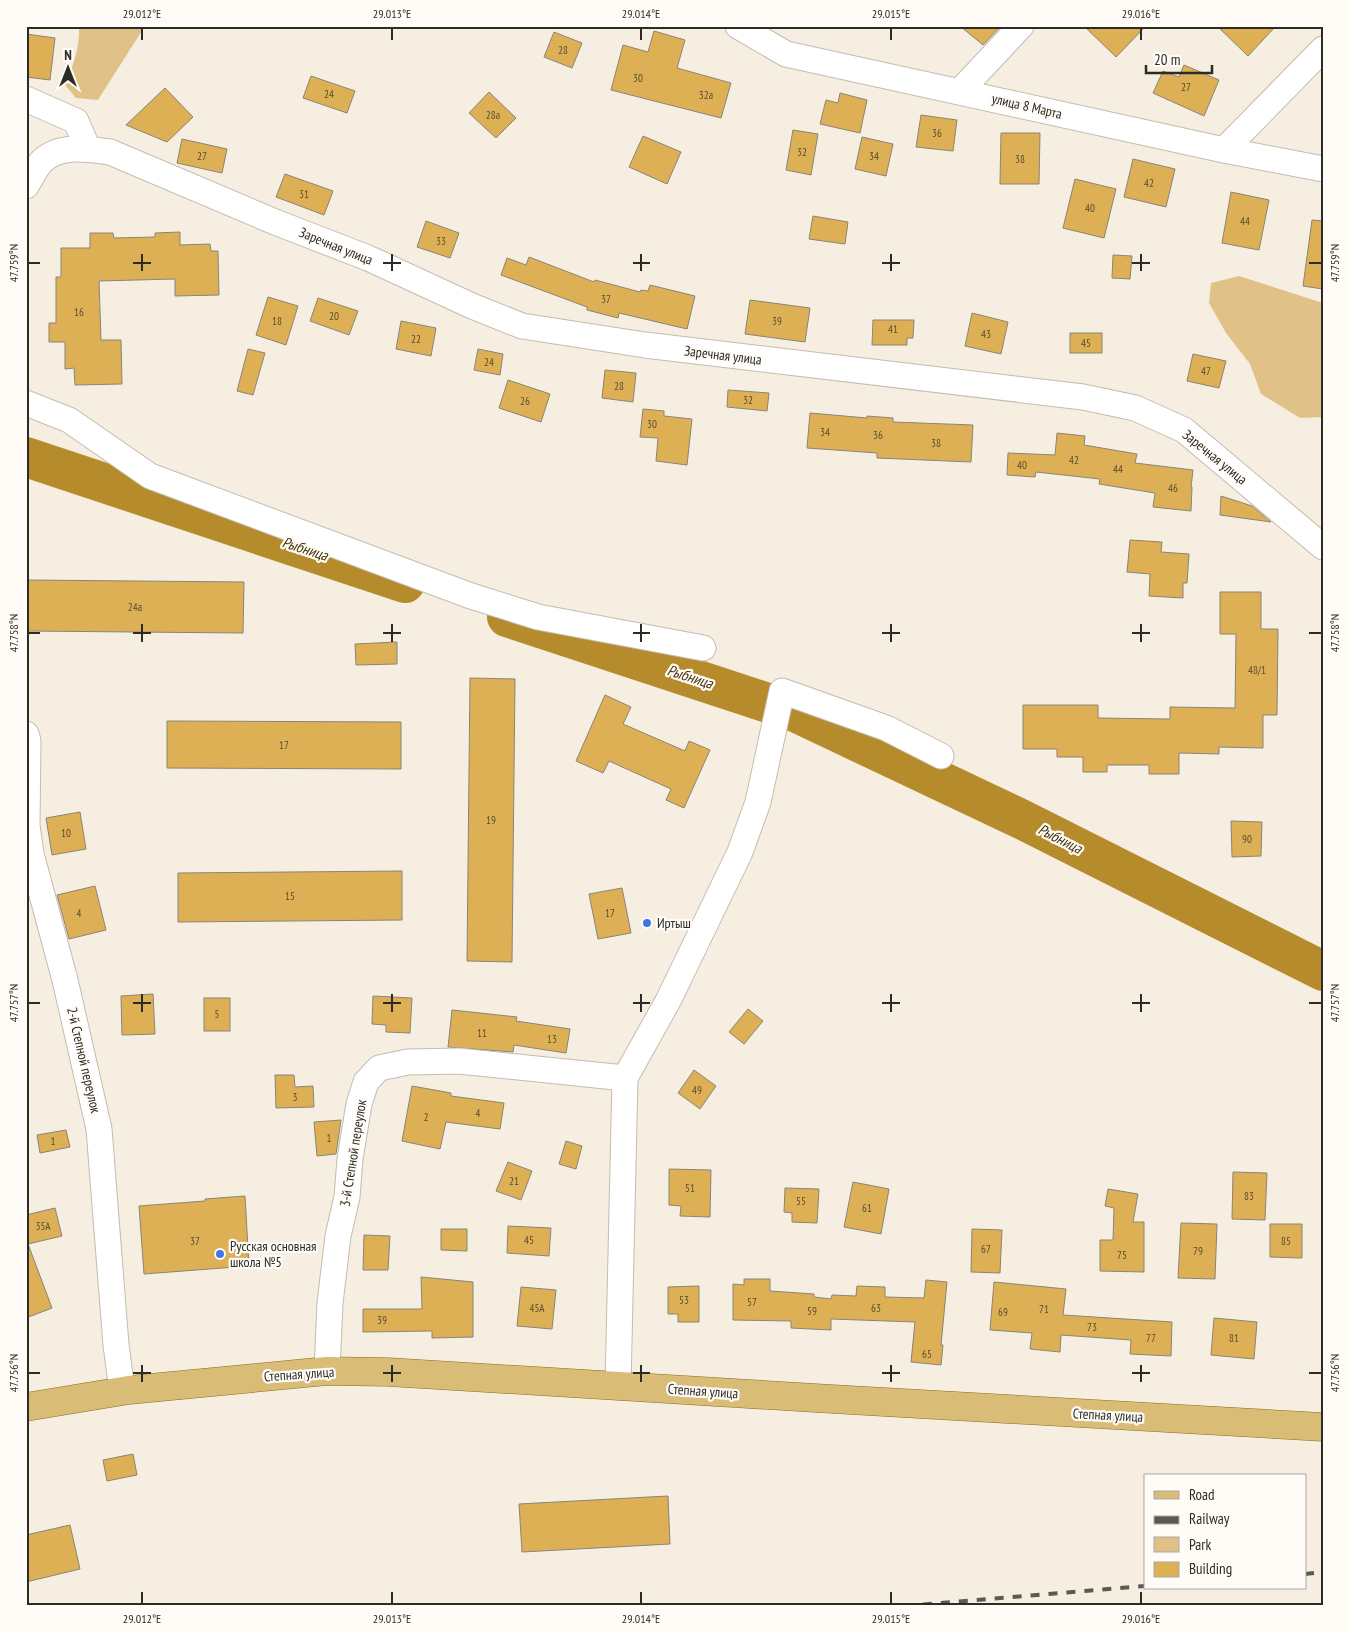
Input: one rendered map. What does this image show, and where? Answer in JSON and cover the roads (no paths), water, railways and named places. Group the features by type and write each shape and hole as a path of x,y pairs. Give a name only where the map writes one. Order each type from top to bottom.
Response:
{"main road":[{"name":"Степная улица","path":"26,1408 122,1390 327,1371 388,1372 1323,1427"}],"street":[{"name":"улица 8 Марта","path":"738,26 786,54 1224,150 1323,169"},
{"path":"960,91 1021,26"},
{"path":"1224,150 1323,49"},
{"path":"26,99 76,121 99,151"},
{"path":"26,186 41,163 60,150 99,151"},
{"name":"Заречная улица","path":"99,151 368,258 472,306 522,326 645,345 1083,397 1135,408 1184,430 1323,546"},
{"path":"26,403 69,420 150,476 471,596 538,616 703,648"},
{"path":"618,1386 625,1078 669,999 740,852 758,802 782,691 886,728 941,756"},
{"name":"2-й Степной переулок","path":"26,734 28,741 27,825 31,854 65,980 99,1129 116,1345 122,1390"},
{"name":"3-й Степной переулок","path":"327,1371 330,1303 338,1236 347,1197 350,1159 359,1104 366,1082 379,1068 408,1062 459,1061 625,1078"}],"waterway":[{"name":"Рыбница","path":"26,457 405,583"},
{"name":"Рыбница","path":"507,617 795,712 1023,820 1323,971"}],"railway":[{"path":"1306,1574 1323,1572"},
{"path":"905,1606 1144,1586"}],"place":[{"name":"Иртыш","path":"647,923"},
{"name":"Русская основная школа №5","path":"220,1254"}]}
